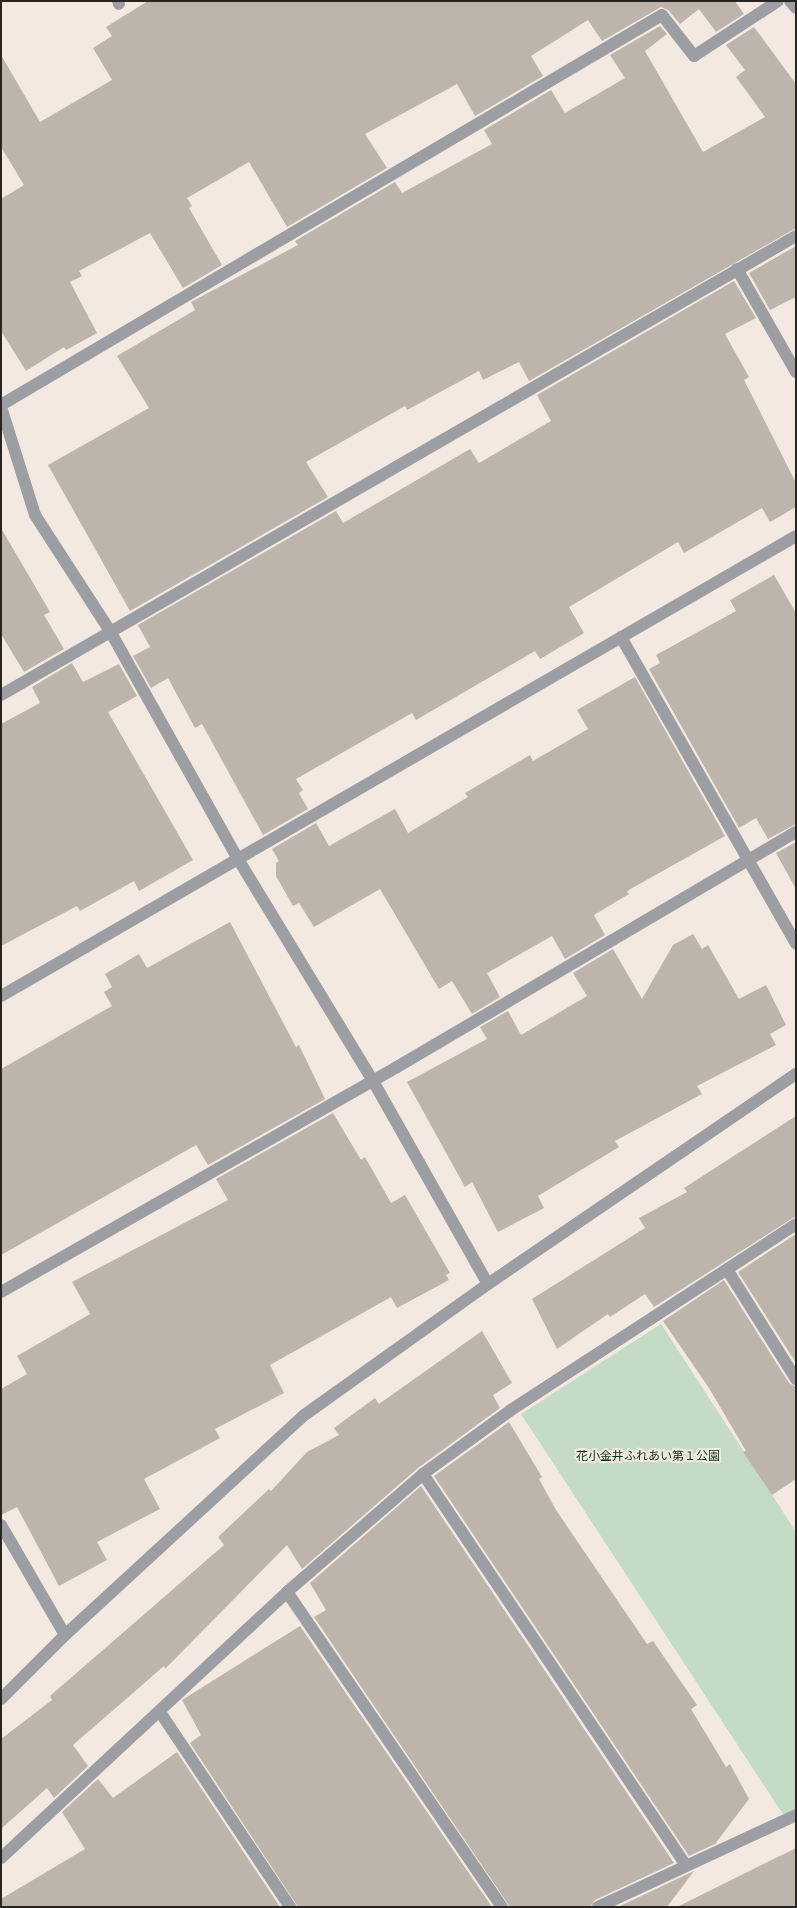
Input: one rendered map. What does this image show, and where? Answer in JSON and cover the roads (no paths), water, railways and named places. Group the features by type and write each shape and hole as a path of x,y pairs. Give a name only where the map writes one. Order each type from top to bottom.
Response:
{"street":[{"path":"488,1284 373,1081 238,859 110,631 35,516 1,406 662,15 694,56 778,1"},
{"path":"790,1 796,8"},
{"path":"1,695 796,236"},
{"path":"737,269 796,372"},
{"path":"1,996 796,536"},
{"path":"621,637 796,944"},
{"path":"1,1292 373,1081 796,832"},
{"path":"1,1699 64,1635 303,1416 488,1284 796,1074"},
{"path":"1,1858 287,1592 422,1474 511,1410 728,1272 796,1224"},
{"path":"728,1272 796,1379"},
{"path":"422,1474 686,1866"},
{"path":"1,1525 64,1635"},
{"path":"287,1592 502,1907"},
{"path":"160,1712 290,1907"},
{"path":"598,1907 796,1815"}],"park label":[{"name":"花小金井ふれあい第１公園","path":"648,1457"}]}
